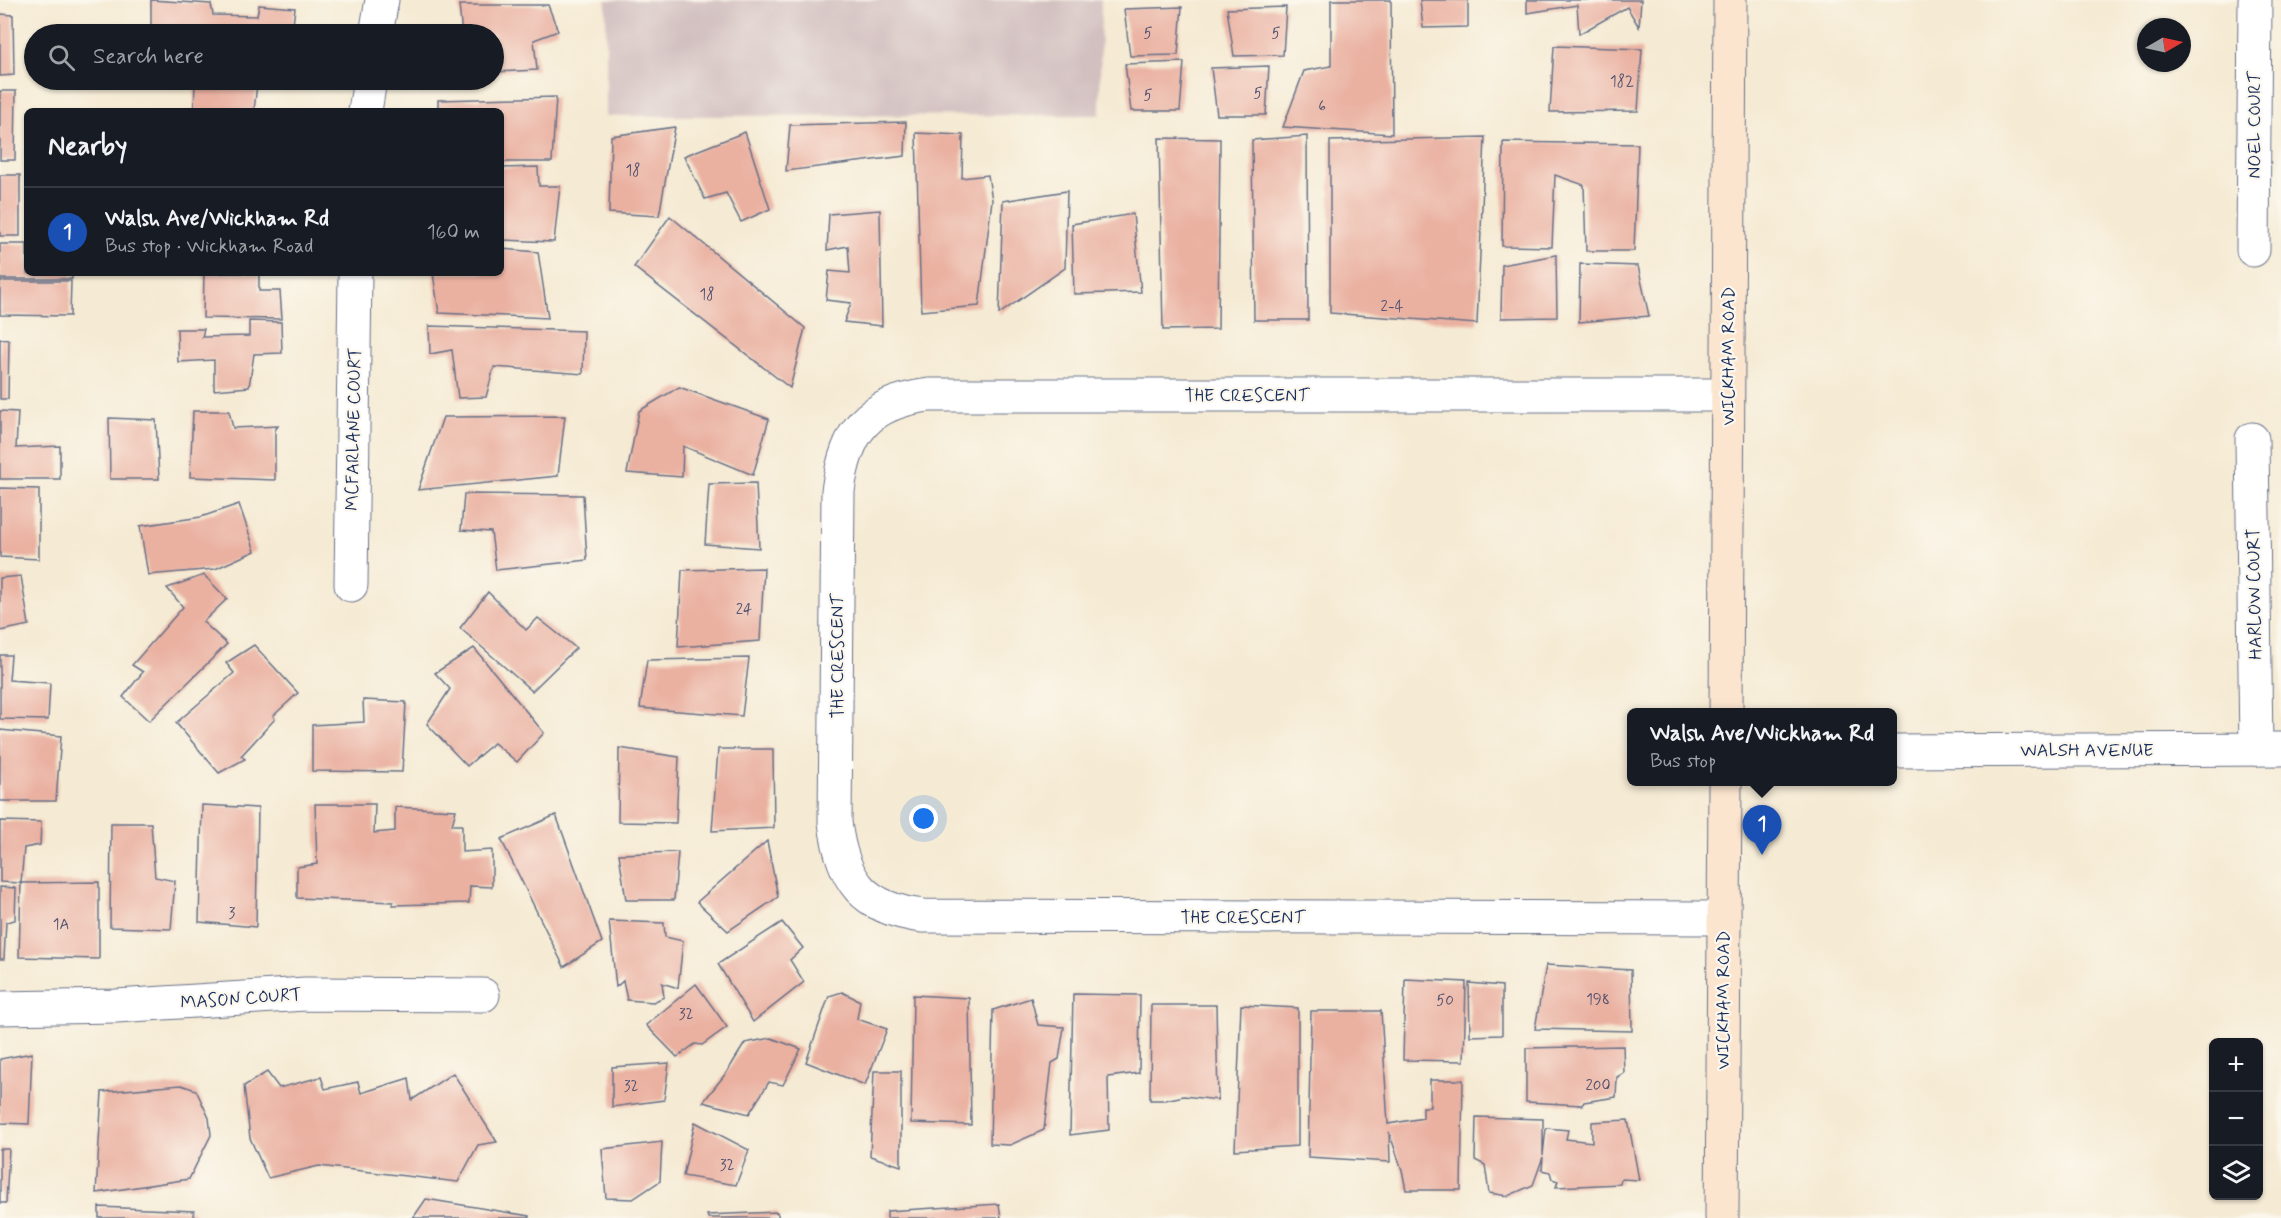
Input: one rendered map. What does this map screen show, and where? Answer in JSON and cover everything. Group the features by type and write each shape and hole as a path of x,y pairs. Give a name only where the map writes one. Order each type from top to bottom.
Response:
{"main road":[{"name":"WICKHAM ROAD","path":"1726,708 1730,0"},
{"name":"WICKHAM ROAD","path":"1722,1218 1725,786"}],"street":[{"path":"378,24 382,0"},
{"name":"NOEL COURT","path":"2253,250 2255,0"},
{"path":"365,108 368,90"},
{"name":"MCFARLANE COURT","path":"351,585 355,276"},
{"name":"THE CRESCENT","path":"1724,918 923,916 902,914 883,907 868,897 855,882 845,866 838,845 836,810 838,491 844,455 855,435 869,416 887,405 929,394 1727,395"},
{"name":"HARLOW COURT","path":"2252,439 2269,749"},
{"name":"WALSH AVENUE","path":"1897,751 2269,749"},
{"name":"MASON COURT","path":"0,1008 116,1006 305,994 483,995"}],"shaded area":[{"path":"606,0 1101,0 1100,115 606,116"}],"building":[{"path":"151,0 211,4 213,15 257,16 259,5 295,8 293,24 151,24"},
{"path":"1331,0 1391,0 1392,134 1283,127 1304,71 1331,66"},
{"path":"1420,0 1468,0 1468,27 1423,28"},
{"path":"1527,0 1641,0 1639,27 1627,7 1579,34 1577,5 1527,13"},
{"path":"459,5 548,5 558,31 534,40 537,70 504,72 504,24 461,24"},
{"path":"1182,7 1178,55 1130,56 1124,9"},
{"path":"1286,7 1283,55 1234,56 1227,9"},
{"path":"0,14 13,15 14,75 0,76"},
{"path":"1554,46 1642,49 1638,111 1550,112"},
{"path":"1184,62 1180,111 1131,111 1125,64"},
{"path":"1269,66 1266,115 1217,115 1211,68"},
{"path":"195,90 256,90 254,108 194,108"},
{"path":"0,91 16,91 15,160 0,160"},
{"path":"556,97 552,162 504,162 504,108 438,108 438,100"},
{"path":"906,122 905,156 786,171 790,125"},
{"path":"675,127 659,216 609,213 611,136"},
{"path":"745,132 770,209 741,222 726,193 705,199 684,156"},
{"path":"916,133 963,135 962,178 988,175 992,200 979,306 921,311"},
{"path":"1307,136 1308,320 1254,320 1252,140"},
{"path":"1485,137 1477,324 1330,313 1330,141"},
{"path":"1159,138 1220,139 1218,329 1163,330"},
{"path":"1503,142 1638,144 1634,251 1586,251 1584,185 1555,175 1552,247 1502,246"},
{"path":"538,167 539,186 560,186 554,242 504,240 504,168"},
{"path":"0,175 20,175 20,236 0,236"},
{"path":"1067,191 1065,268 999,314 1003,201"},
{"path":"880,210 882,326 844,322 851,303 826,300 829,271 850,273 848,246 827,250 829,214"},
{"path":"1133,214 1141,292 1074,294 1072,224"},
{"path":"670,216 805,328 790,388 634,267"},
{"path":"0,244 24,244 24,276 72,276 72,279 0,279"},
{"path":"504,249 538,252 548,318 439,313 433,276 504,276"},
{"path":"1556,255 1557,317 1501,318 1502,265"},
{"path":"1580,264 1638,266 1649,316 1579,322"},
{"path":"204,276 259,276 259,291 280,291 282,319 203,318"},
{"path":"0,281 71,281 70,316 0,315"},
{"path":"249,321 281,322 282,353 254,354 249,387 214,390 214,360 178,362 177,329 204,329 202,337 249,336"},
{"path":"429,326 584,331 583,374 494,367 486,397 458,398 452,350 430,354"},
{"path":"0,339 9,340 8,399 0,399"},
{"path":"679,387 769,419 753,475 683,446 682,477 627,473 639,411"},
{"path":"0,411 18,412 16,448 60,446 60,479 0,479"},
{"path":"193,411 229,411 233,428 278,426 275,430 275,480 190,477"},
{"path":"565,416 558,476 418,490 443,417"},
{"path":"109,418 156,420 159,479 110,479"},
{"path":"756,483 759,548 705,544 709,484"},
{"path":"0,488 39,489 39,559 0,557"},
{"path":"464,494 583,495 587,560 496,570 491,532 461,530"},
{"path":"239,504 255,551 215,569 148,575 140,526 201,517"},
{"path":"764,568 760,641 678,647 682,570"},
{"path":"204,575 227,599 203,622 227,644 149,721 123,697 143,672 132,665 183,607 167,588"},
{"path":"21,576 29,625 0,631 0,578"},
{"path":"488,592 526,630 538,618 576,648 532,691 460,628"},
{"path":"254,645 298,693 273,716 275,719 241,756 245,759 219,773 176,723 234,673 226,663"},
{"path":"474,648 544,733 517,762 494,743 467,766 427,724 450,689 435,673"},
{"path":"0,655 11,655 9,680 50,683 48,720 0,719"},
{"path":"749,658 742,716 640,708 647,660"},
{"path":"363,700 406,702 402,772 312,771 312,725 364,722"},
{"path":"0,730 61,736 56,801 0,801"},
{"path":"619,748 679,757 676,823 618,822"},
{"path":"718,749 773,749 774,828 712,831"},
{"path":"315,804 375,804 374,833 395,831 395,807 456,810 452,825 462,825 462,852 492,850 492,887 470,886 469,903 393,905 393,902 297,898 297,867 317,864"},
{"path":"202,805 258,808 256,927 199,922"},
{"path":"556,815 602,942 564,967 501,839"},
{"path":"0,821 41,822 40,845 24,848 21,883 0,882"},
{"path":"111,823 151,823 155,877 175,881 171,929 110,927"},
{"path":"767,841 778,897 728,931 697,902"},
{"path":"678,852 674,900 626,900 619,854"},
{"path":"99,882 99,959 19,957 21,883"},
{"path":"0,887 16,888 15,920 6,922 4,959 0,959"},
{"path":"609,921 664,923 665,937 683,941 678,988 662,983 664,997 653,1002 627,1000 623,981 616,987"},
{"path":"782,922 803,948 790,960 804,982 753,1022 718,964"},
{"path":"1546,965 1631,970 1632,1031 1535,1029"},
{"path":"1405,979 1466,982 1464,1061 1403,1060"},
{"path":"1469,983 1502,986 1502,1035 1470,1036"},
{"path":"696,984 727,1027 702,1045 695,1044 677,1057 646,1025"},
{"path":"842,992 860,1001 857,1019 887,1029 865,1085 806,1062 829,996"},
{"path":"1073,994 1140,995 1139,1073 1108,1077 1109,1130 1070,1135"},
{"path":"913,995 969,998 971,1125 911,1123"},
{"path":"1031,998 1038,1025 1064,1027 1059,1059 1052,1063 1044,1130 1010,1145 990,1144 993,1010"},
{"path":"1151,1005 1216,1005 1218,1100 1184,1096 1150,1100"},
{"path":"1241,1005 1298,1008 1298,1146 1235,1150"},
{"path":"1311,1011 1381,1011 1388,1124 1423,1118 1423,1107 1430,1107 1430,1080 1463,1080 1461,1190 1406,1190 1389,1132 1390,1162 1308,1157"},
{"path":"771,1038 801,1049 783,1085 769,1082 749,1114 703,1102 727,1072 745,1043"},
{"path":"1623,1046 1624,1073 1617,1077 1616,1097 1584,1102 1582,1105 1526,1102 1526,1048"},
{"path":"32,1053 29,1124 0,1123 0,1059"},
{"path":"669,1063 664,1100 612,1107 612,1067"},
{"path":"874,1071 901,1071 901,1166 870,1156"},
{"path":"267,1072 279,1088 321,1077 325,1089 358,1082 361,1093 409,1078 412,1100 453,1073 497,1142 478,1145 458,1182 319,1166 268,1178 250,1138 244,1086"},
{"path":"181,1085 196,1090 209,1118 211,1135 189,1179 96,1193 102,1092"},
{"path":"1476,1117 1543,1119 1543,1155 1546,1128 1568,1130 1566,1139 1592,1142 1592,1122 1628,1120 1639,1180 1621,1179 1620,1184 1556,1187 1558,1181 1552,1179 1550,1172 1542,1170 1543,1157 1533,1185 1508,1196 1489,1193 1485,1165 1475,1160"},
{"path":"695,1122 749,1150 736,1185 683,1176"},
{"path":"662,1142 660,1181 633,1199 606,1198 602,1149"},
{"path":"0,1149 9,1149 6,1203 0,1203"},
{"path":"426,1199 529,1216 529,1218 413,1218"},
{"path":"999,1204 1001,1218 887,1218 887,1211"},
{"path":"99,1207 194,1211 194,1218 99,1218"},
{"path":"777,1212 779,1218 708,1218 707,1215"}],"place":[{"name":"Walsh Ave/Wickham Rd","path":"1762,855"}]}
